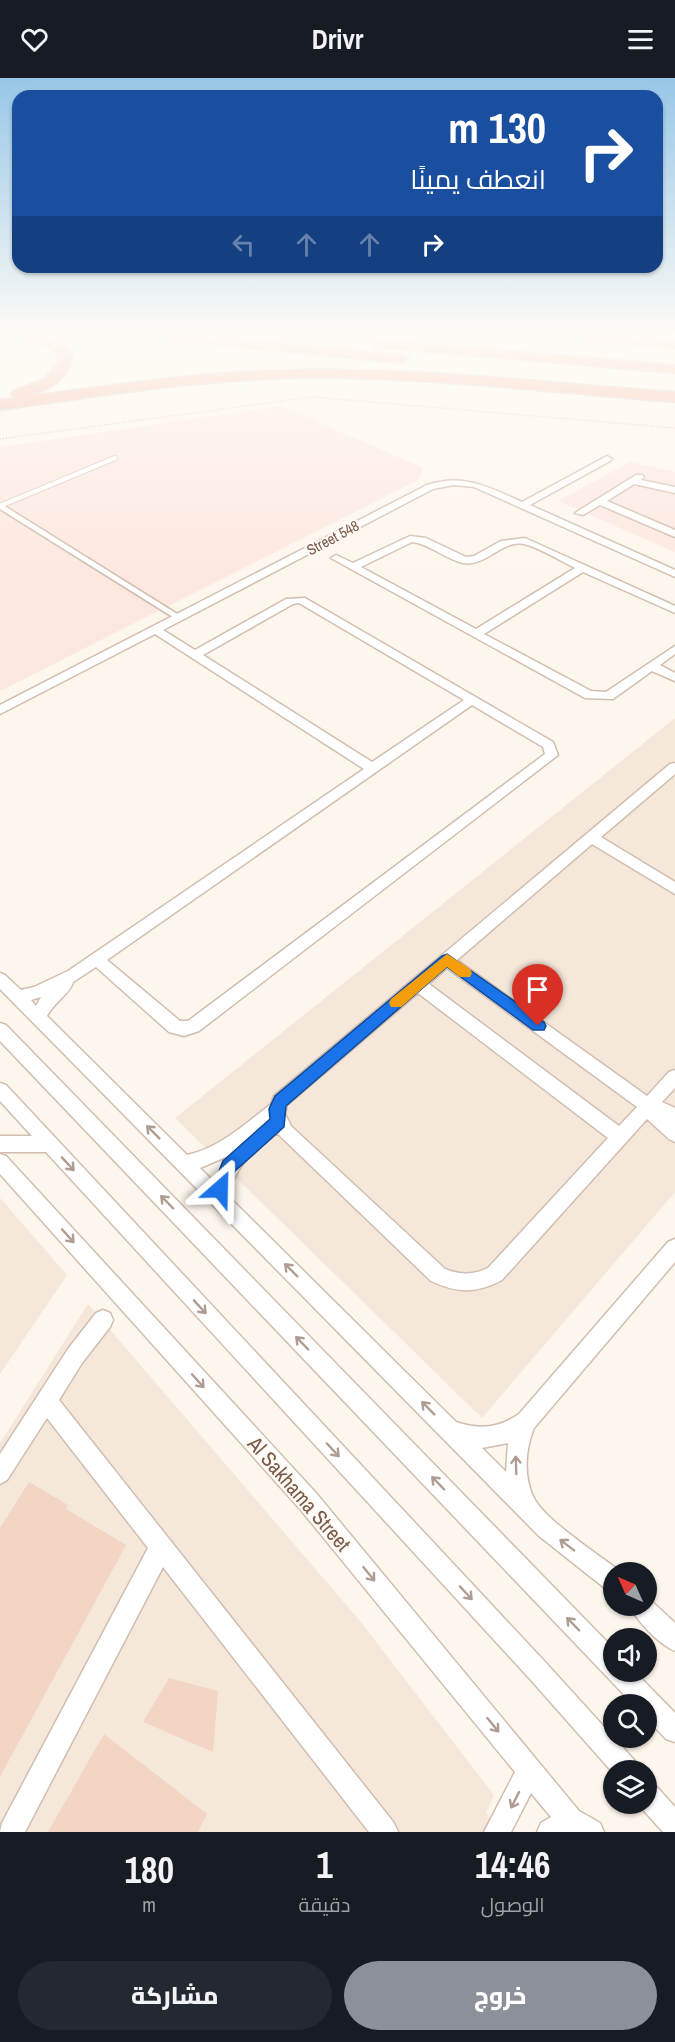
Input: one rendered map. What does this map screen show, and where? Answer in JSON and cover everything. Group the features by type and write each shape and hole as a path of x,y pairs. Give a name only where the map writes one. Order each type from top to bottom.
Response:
{"street":[{"path":"523,506 607,459"},
{"path":"580,513 636,479 675,490"},
{"name":"Street 548","path":"0,710 438,484 468,482 675,574"},
{"path":"600,501 675,534"},
{"path":"353,567 410,539 422,540 465,560 476,559 505,543 525,541 675,610"},
{"path":"336,558 596,697 614,693 675,650"},
{"path":"476,634 583,567"},
{"path":"96,959 175,1027 184,1029 201,1021 550,759 552,750 549,745 298,600 290,601 199,652"},
{"path":"161,627 372,768"},
{"path":"652,666 675,677"},
{"path":"18,997 38,992 73,975 472,700"},
{"path":"221,1201 220,1189 229,1166 278,1115 287,1095 675,767"},
{"path":"591,837 675,888"},
{"path":"447,960 649,1106 664,1110 675,1118"},
{"path":"38,1018 43,1006 73,975"},
{"path":"0,979 528,1510 557,1538 603,1573"},
{"path":"418,984 620,1137"},
{"path":"0,1030 603,1655"},
{"path":"278,1115 438,1275 461,1283 485,1280 495,1274 675,1077"},
{"path":"0,1090 538,1671 617,1760"},
{"path":"649,1106 656,1118 675,1134"},
{"path":"184,1164 207,1159 278,1115"},
{"path":"0,1144 49,1144"},
{"name":"Al Sakhama Street","path":"0,1162 308,1501 529,1769 570,1828"},
{"path":"450,1430 466,1437 483,1439 499,1437 514,1431 526,1421 675,1248"},
{"path":"0,1473 75,1356 103,1320"},
{"path":"46,1400 385,1832"},
{"path":"526,1421 516,1448 515,1463 521,1495 528,1510"},
{"path":"11,1832 160,1547"},
{"path":"651,1616 675,1639"},
{"path":"629,1682 675,1730"},
{"path":"497,1832 517,1797 529,1769"},
{"path":"657,1806 675,1826"}],"lane":[{"path":"0,506 115,458"},
{"path":"0,506 178,618"}],"path":[{"path":"0,439 172,416"},
{"path":"533,416 675,428"}],"shaded area":[{"path":"214,416 304,416 423,468 418,480 0,691 0,447"},
{"path":"630,462 675,472 675,552 558,501"},
{"path":"675,718 675,1192 482,1418 175,1118"},
{"path":"0,1198 67,1275 0,1374"},
{"path":"88,1304 360,1621 494,1795 486,1813 501,1832 0,1832 0,1443"}],"building":[{"path":"29,1482 68,1505 66,1509 126,1545 0,1777 0,1528"},
{"path":"169,1678 218,1691 213,1752 143,1722"},
{"path":"104,1734 207,1814 198,1832 48,1832"}],"slow traffic":[{"path":"396,1003 447,960 465,973"}],"route":[{"path":"220,1189 229,1166 278,1122 276,1115 280,1101 447,960 538,1026"}]}
